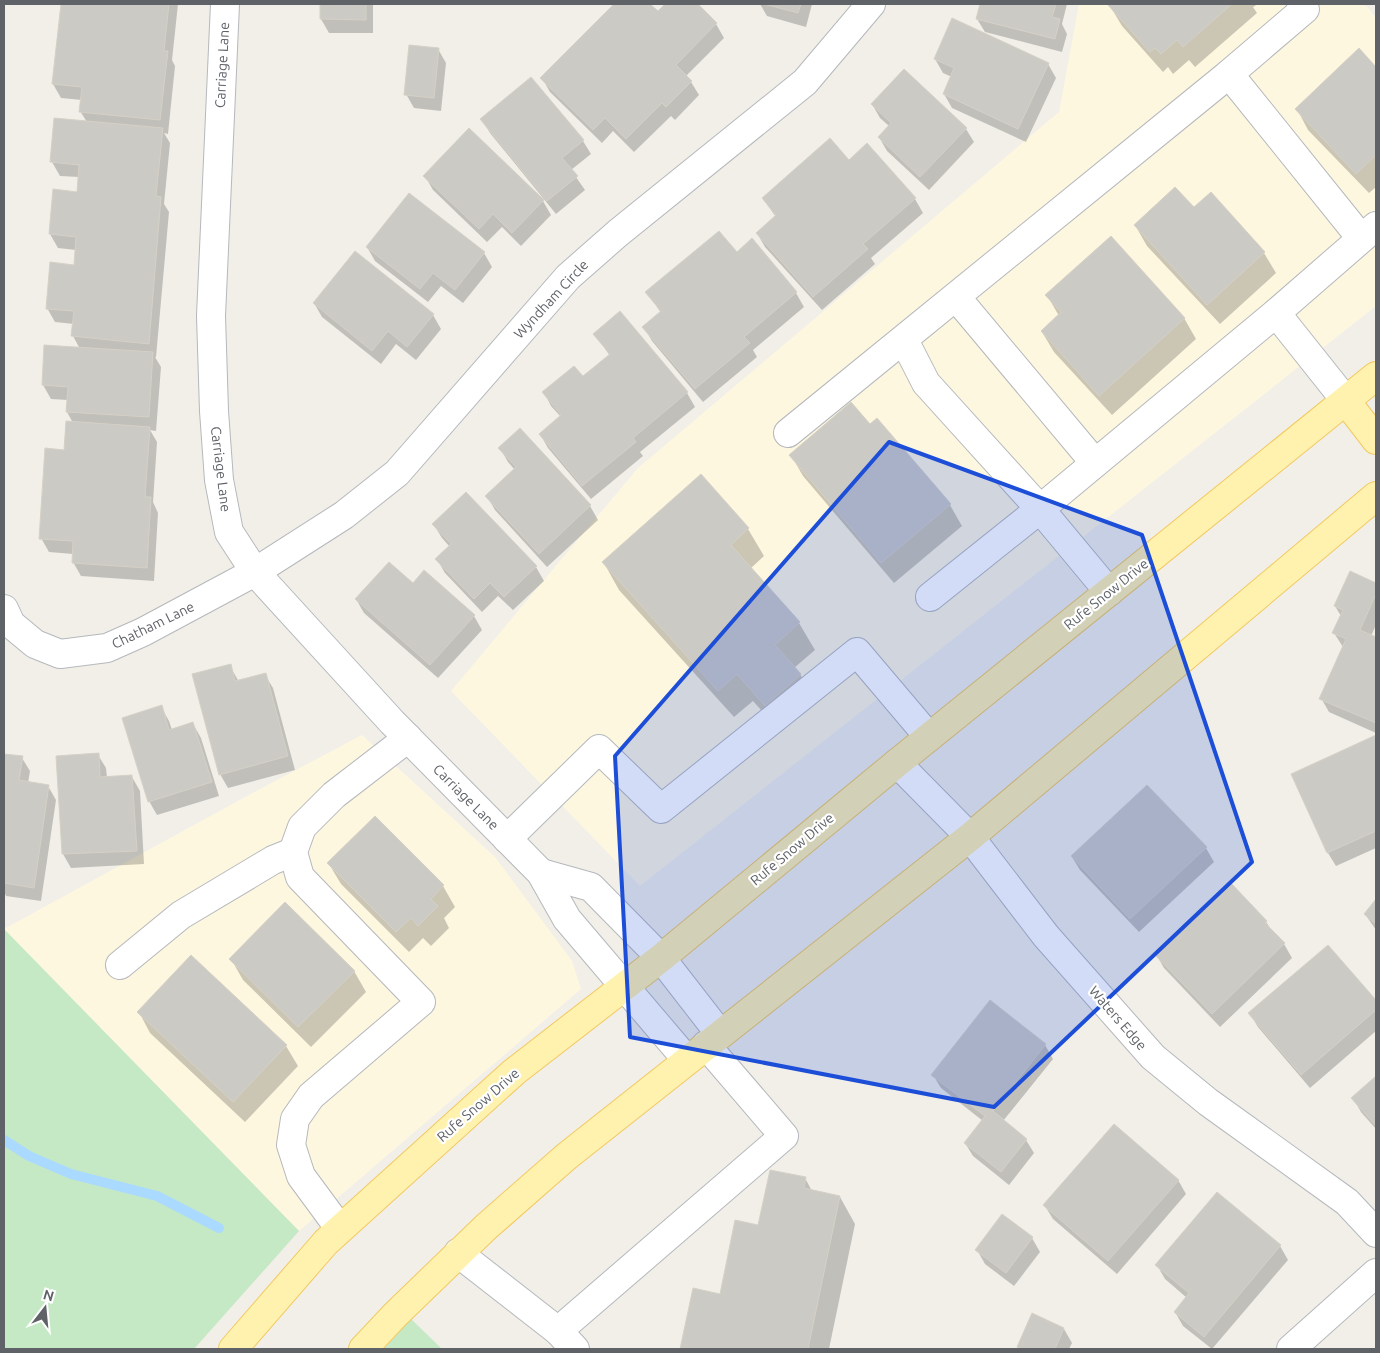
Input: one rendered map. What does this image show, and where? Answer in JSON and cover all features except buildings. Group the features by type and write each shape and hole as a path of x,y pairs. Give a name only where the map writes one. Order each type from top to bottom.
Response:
{"main road":[{"name":"Rufe Snow Drive","path":"233,1349 326,1242 514,1072 662,958 897,762 1376,376"},
{"path":"1346,401 1376,440"},
{"path":"363,1349 458,1253 560,1162 970,836 1376,496"}],"street":[{"name":"Carriage Lane","path":"225,4 211,316 214,411 219,480 230,532 254,572 408,738 541,873 567,919 624,986 704,1047"},
{"name":"Wyndham Circle","path":"254,572 344,515 397,473 568,277 618,233 805,82 871,4"},
{"path":"788,433 1229,74 1305,9 1300,4"},
{"path":"930,596 1040,508 1276,313 1369,232 1229,74"},
{"path":"956,297 1095,463"},
{"path":"1276,313 1346,401"},
{"path":"904,340 926,383 1040,508 1109,592"},
{"name":"Chatham Lane","path":"4,608 11,624 35,644 60,654 107,648 143,632 254,572"},
{"path":"507,839 599,750 661,809 857,652 929,737"},
{"path":"340,1229 301,1176 291,1145 295,1119 311,1096 421,1002 300,877 293,852 302,827 334,796 408,738"},
{"name":"Waters Edge","path":"897,762 970,836 1046,936 1153,1057 1208,1102 1347,1202 1376,1233"},
{"path":"120,965 181,915 273,860 293,852"},
{"name":"Carriage Lane","path":"541,873 591,887 662,958 704,1047"},
{"path":"458,1253 567,1340 784,1136 704,1047"},
{"path":"1291,1349 1376,1274"}],"highlighted area":[{"path":"889,442 1142,535 1252,862 994,1107 630,1037 615,756"}],"shaded area":[{"path":"1079,4 1365,4 1376,18 1376,306 640,886 451,691 638,468 1059,112"},
{"path":"362,735 495,857 572,961 581,989 299,1231 4,929"}],"green space":[{"path":"4,929 299,1231 194,1349 4,1349"},
{"path":"411,1319 442,1349 384,1349"}],"waterway":[{"path":"4,1140 29,1156 71,1174 157,1196 219,1228"}]}
